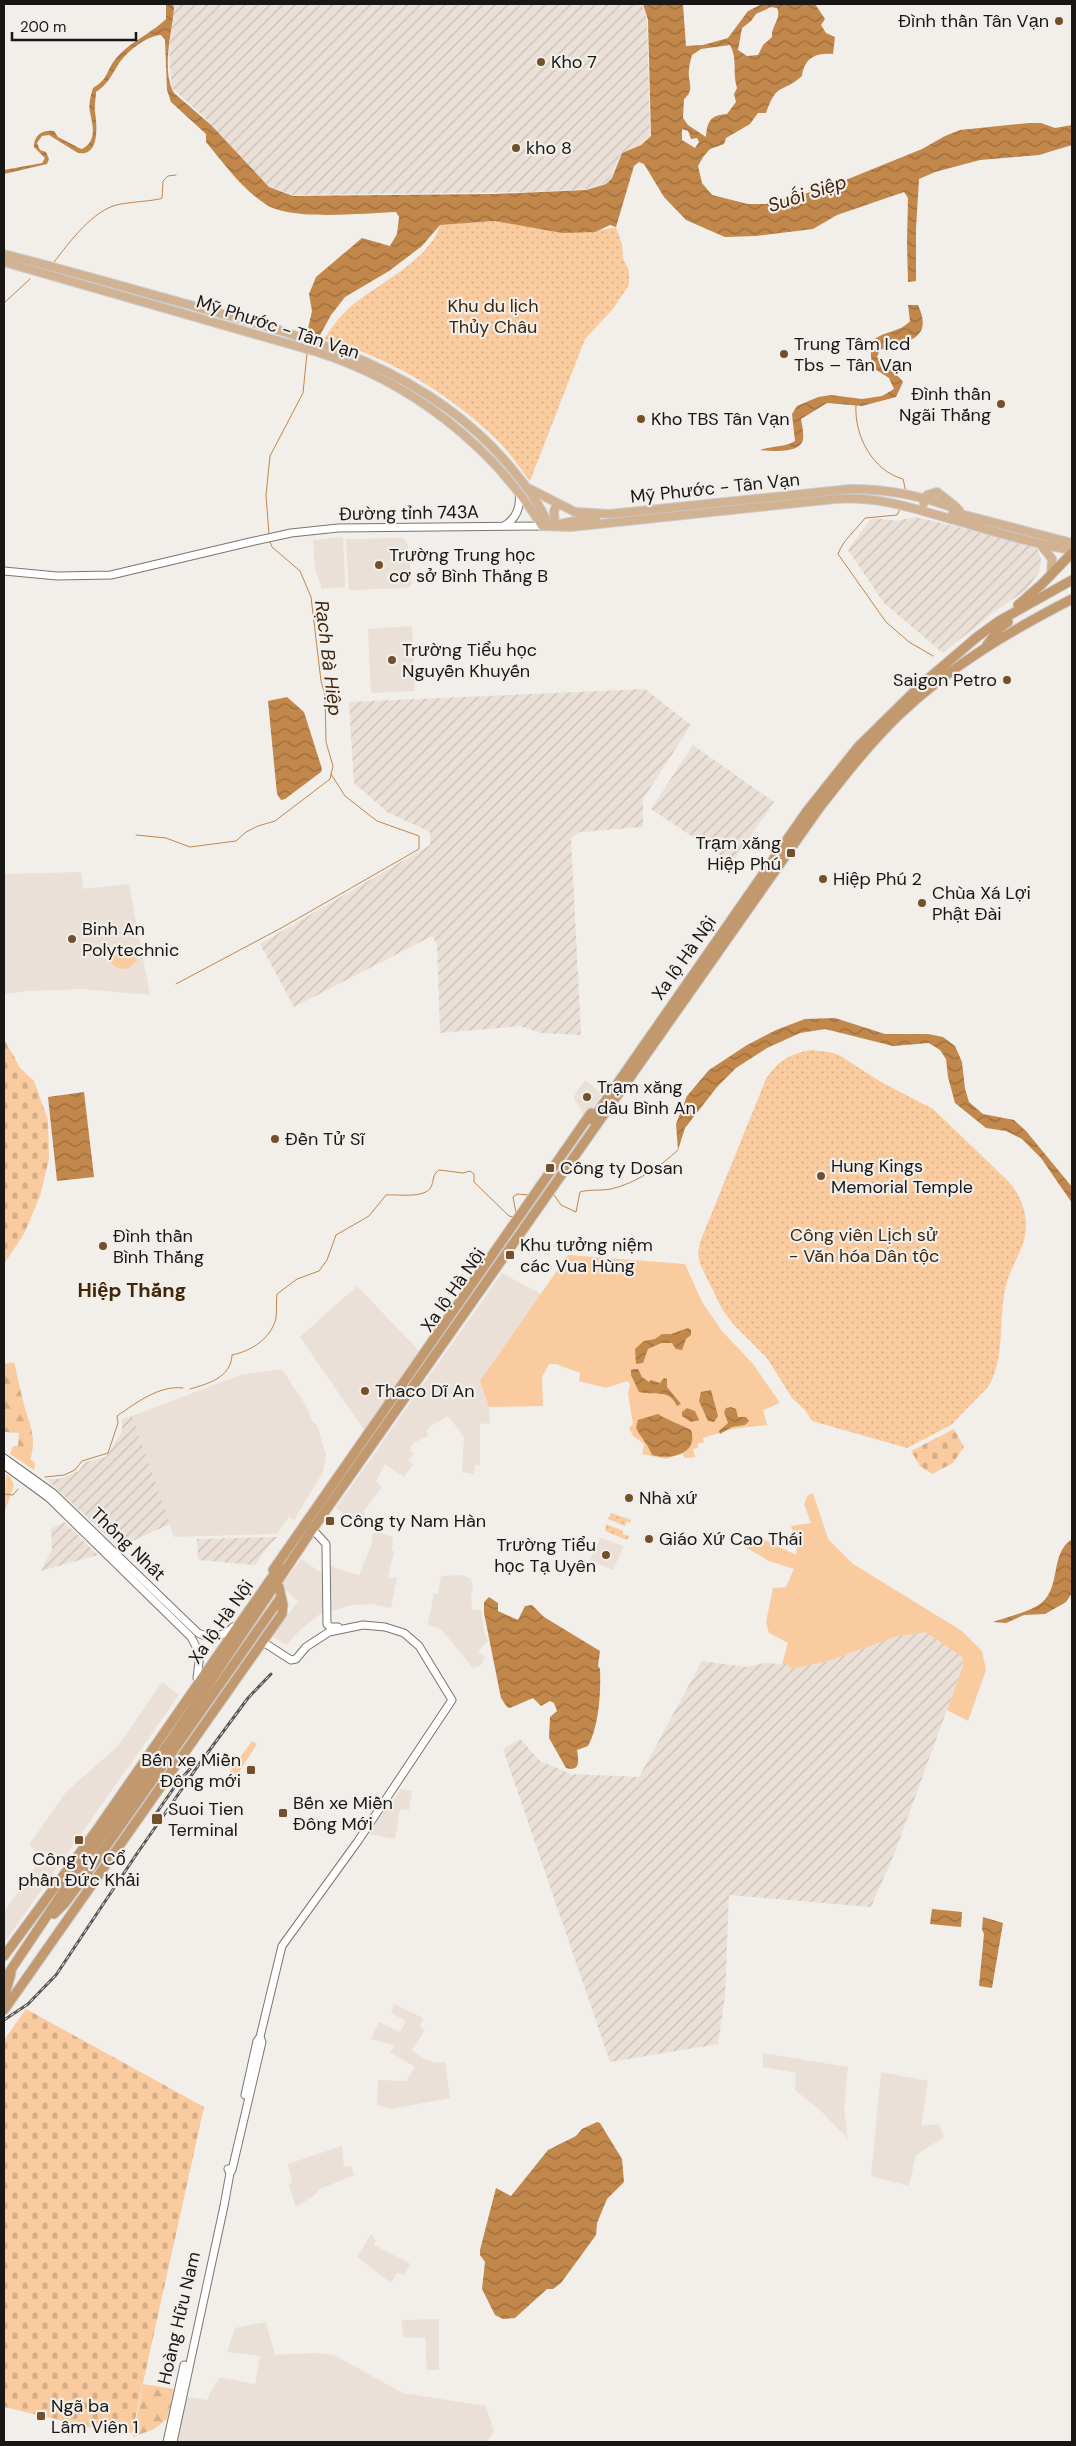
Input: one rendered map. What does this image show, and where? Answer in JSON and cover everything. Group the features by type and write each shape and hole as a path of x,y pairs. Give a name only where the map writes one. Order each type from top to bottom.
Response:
{"highway":[{"path":"999,621 1051,576 1072,551"},
{"path":"1034,600 1072,576"},
{"path":"1034,600 1072,582"},
{"name":"Xa lộ Hà Nội","path":"4,1949 37,1900 53,1884 174,1715 803,817 833,777 881,720 999,621 1034,600"},
{"name":"Xa lộ Hà Nội","path":"985,647 1000,628 1034,600"},
{"name":"Xa lộ Hà Nội","path":"4,1980 38,1929 65,1903 89,1862 277,1585 437,1356 503,1266 505,1254 539,1205 545,1203 769,881 781,867 783,859 801,833 863,754 900,714 985,647 1069,601"},
{"name":"Xa lộ Hà Nội","path":"972,657 980,656 998,645 1002,637"},
{"name":"Xa lộ Hà Nội","path":"4,1956 96,1831 197,1678 215,1656 233,1627 295,1542"},
{"name":"Xa lộ Hà Nội","path":"89,1862 282,1601 277,1585"},
{"path":"4,2010 263,1642 282,1614 282,1601"},
{"path":"249,1654 282,1601"},
{"path":"215,1704 221,1695"},
{"path":"110,1852 177,1757"},
{"path":"89,1862 102,1872"},
{"path":"34,1967 43,1949 87,1886"},
{"path":"4,1998 15,1964"}],"main road":[{"name":"Mỹ Phước - Tân Vạn","path":"4,254 323,344 396,377 449,409 495,449 539,503 549,526"},
{"name":"Mỹ Phước - Tân Vạn","path":"4,262 345,361 403,391 443,418 481,450 549,526 587,526 848,498 874,499 906,505 924,504 1072,543"},
{"path":"443,418 449,409"},
{"name":"Mỹ Phước - Tân Vạn","path":"527,488 557,504 582,514 610,514 850,489 896,493 912,496 924,504 1040,544 1072,551"},
{"path":"503,526 512,521 519,510 519,492"},
{"name":"Mỹ Phước - Tân Vạn","path":"924,504 932,492 937,492 961,513"},
{"path":"549,526 557,504"},
{"path":"549,526 570,510"},
{"name":"Đường tỉnh 743A","path":"4,571 57,576 110,575 276,536 346,528 549,526 566,520 610,514"},
{"path":"1040,544 1052,559 1051,576"},
{"name":"Thống Nhất","path":"4,1458 51,1495 190,1630 200,1654 200,1669 197,1678"},
{"name":"Thống Nhất","path":"4,1465 51,1495"},
{"name":"Hoàng Hữu Nam","path":"314,1532 326,1544 326,1624 335,1628 352,1623 374,1622 406,1631 428,1652 454,1695 453,1708 400,1784 392,1791"},
{"name":"Hoàng Hữu Nam","path":"173,2442 220,2205 223,2202 230,2172 228,2169 255,2050 260,2037 282,1946 392,1791 452,1700 419,1646 404,1633 374,1625 353,1626 328,1632 320,1636 296,1659 291,1660 263,1642"},
{"name":"Thống Nhất","path":"190,1630 212,1637 224,1634 233,1627"},
{"name":"Hoàng Hữu Nam","path":"167,2442 195,2326"}],"shaded area":[{"path":"174,4 642,4 647,20 650,136 641,144 621,153 611,177 606,183 586,189 530,192 293,195 270,187 201,114 172,88 169,53"},
{"path":"915,517 1031,544 1037,548 1041,559 1039,572 1026,590 994,612 943,653 884,603 848,550 869,521 874,518 896,521"},
{"path":"343,537 345,587 322,589 315,568 313,540"},
{"name":"Trường Trung học cơ sở Bình Thắng B","path":"404,538 408,545 412,584 408,588 349,590 346,539"},
{"name":"Trường Tiểu học Nguyễn Khuyến","path":"412,626 415,691 371,693 368,629"},
{"path":"645,689 691,725 643,799 643,827 580,832 571,838 581,1035 541,1033 520,1026 440,1033 437,944 432,936 294,1007 260,944 430,845 430,832 387,812 354,783 349,702"},
{"path":"693,745 774,802 732,863 651,809"},
{"name":"Binh An Polytechnic","path":"81,872 84,889 129,884 150,995 83,989 27,991 4,994 4,874"},
{"name":"Trạm xăng dầu Bình An","path":"585,1080 602,1094 586,1118 574,1099 576,1092"},
{"path":"502,1273 541,1294 480,1381 489,1407 490,1423 480,1424 480,1465 475,1465 474,1474 462,1472 464,1437 448,1416 427,1430 428,1436 413,1443 410,1450 414,1453 408,1461 414,1464 404,1477 385,1464 376,1481 382,1487 364,1511 366,1519 352,1519 336,1508"},
{"name":"Thaco Dĩ An","path":"357,1286 420,1352 364,1430 300,1337"},
{"path":"282,1369 306,1406 313,1422 317,1425 326,1455 323,1472 294,1520 289,1517 277,1534 174,1537 132,1416 240,1375"},
{"path":"132,1416 170,1524 119,1547 46,1479 58,1479 79,1471 85,1462 106,1457 122,1432 122,1419"},
{"path":"64,1522 98,1555 41,1571 52,1549 51,1529"},
{"path":"377,1531 393,1537 392,1550 394,1551 388,1578 397,1578 391,1608 372,1604 352,1605 320,1614 301,1629 286,1645 272,1636 298,1601 281,1586 301,1559 319,1571 323,1572 326,1563 338,1569 359,1575 372,1544 372,1535"},
{"path":"278,1537 269,1545 255,1565 198,1560 197,1539"},
{"name":"Trường Tiểu học Tạ Uyên","path":"600,1538 624,1546 613,1570 590,1561"},
{"path":"462,1575 471,1579 473,1588 471,1595 472,1610 481,1610 484,1631 488,1641 478,1651 485,1658 480,1666 473,1668 442,1630 428,1624 434,1593 438,1594 441,1576"},
{"path":"926,1631 962,1657 963,1666 895,1852 871,1907 729,1895 725,1995 718,2044 610,2062 503,1749 520,1739 540,1761 571,1774 639,1777 702,1661 746,1667 764,1663 788,1664 792,1669 832,1660 894,1637"},
{"path":"162,1682 179,1695 4,1943 4,1912 42,1857 29,1845 66,1792 118,1746"},
{"path":"401,1789 412,1791 409,1810 400,1809 395,1839 368,1834"},
{"path":"394,2004 423,2018 420,2027 425,2030 412,2050 426,2060 437,2063 445,2062 450,2098 391,2109 377,2105 378,2080 406,2081 415,2067 390,2052 395,2045 371,2039 379,2022 400,2032 406,2021 391,2013"},
{"path":"763,2053 848,2067 844,2110 848,2139 820,2110 795,2090 796,2073 763,2067"},
{"path":"881,2072 928,2081 921,2126 939,2124 944,2137 916,2155 909,2186 871,2176"},
{"path":"342,2146 344,2167 351,2166 354,2175 320,2189 296,2207 289,2185 292,2182 288,2164"},
{"path":"371,2234 376,2241 374,2245 411,2264 404,2275 397,2273 391,2283 357,2257"},
{"path":"439,2319 439,2370 427,2370 425,2338 403,2337 402,2320"},
{"path":"266,2322 275,2355 316,2353 334,2355 403,2393 486,2406 494,2432 487,2442 176,2442 184,2396 208,2400 209,2394 220,2377 255,2384 260,2356 227,2352 235,2328"}],"green space":[{"name":"Khu du lịch Thủy Châu","path":"495,221 570,232 584,232 616,227 622,244 623,258 629,271 629,285 613,309 585,339 530,481 499,442 461,408 440,393 418,379 372,356 324,339 348,309 400,272 425,250 434,238 440,225"},
{"path":"123,951 134,953 137,961 129,968 120,969 111,964 111,960 116,954"},
{"path":"4,1039 20,1068 34,1081 48,1120 49,1159 40,1196 24,1234 4,1264"},
{"name":"Công viên Lịch sử - Văn hóa Dân tộc","path":"811,1050 839,1055 881,1082 933,1109 1008,1181 1021,1200 1024,1211 1026,1231 1022,1247 1006,1285 999,1350 994,1376 988,1387 951,1425 907,1448 812,1421 805,1410 792,1398 767,1358 734,1325 722,1309 700,1264 698,1253 700,1242 766,1079 774,1068 785,1059 797,1053"},
{"path":"568,1255 685,1264 702,1302 722,1331 753,1364 780,1403 763,1410 767,1425 732,1429 703,1438 704,1443 698,1443 698,1448 693,1449 695,1457 685,1458 682,1453 666,1459 642,1454 644,1444 633,1436 629,1428 633,1424 628,1394 630,1384 627,1381 606,1388 579,1381 580,1373 556,1364 549,1364 542,1377 543,1406 489,1407 480,1381"},
{"path":"14,1362 33,1437 30,1459 35,1463 34,1470 10,1454 13,1446 18,1446 19,1433 5,1432 4,1437 4,1364"},
{"path":"954,1429 964,1447 953,1463 932,1474 920,1466 911,1451"},
{"path":"6,1474 14,1485 5,1511 4,1523"},
{"path":"813,1493 828,1539 853,1564 962,1631 982,1651 986,1670 968,1721 947,1710 963,1666 962,1657 926,1632 894,1637 832,1660 792,1669 788,1664 782,1664 788,1643 769,1633 766,1622 773,1588 786,1587 794,1569 769,1561 747,1548 755,1535 796,1555 797,1546 791,1526 811,1523 804,1504 808,1495"},
{"path":"611,1513 631,1520 630,1523 627,1521 625,1526 608,1519"},
{"path":"606,1524 623,1531 622,1534 629,1536 627,1540 605,1531"},
{"path":"252,1741 257,1744 227,1791 220,1785"},
{"path":"26,2009 204,2107 132,2433 114,2433 4,2407 4,2040"},
{"path":"143,2384 174,2389 167,2419 154,2429 133,2437"}],"water":[{"path":"166,4 173,4 168,51 168,74 174,93 211,125 269,187 293,196 494,194 586,190 606,184 612,178 622,153 641,145 651,136 648,20 643,4 683,4 686,46 703,45 728,38 748,11 762,4 815,4 825,19 821,25 826,33 835,37 833,54 816,55 808,61 802,76 773,96 766,113 758,113 750,124 726,138 724,144 710,149 703,157 698,166 702,183 712,195 748,204 766,204 826,188 922,149 960,130 1029,123 1041,123 1055,128 1072,125 1072,145 1039,155 980,160 935,172 919,179 916,228 916,281 908,282 908,198 904,192 837,215 813,229 756,236 725,237 686,220 664,197 644,164 639,162 634,166 616,227 610,225 595,232 562,233 495,221 440,225 422,246 389,271 345,297 331,315 319,337 307,333 312,311 309,294 316,277 362,238 390,246 397,234 399,217 396,212 329,215 293,213 279,210 258,199 234,176 206,142 206,134 171,102 167,90 165,40 161,35 149,38 131,50 106,83 96,92 96,132 94,145 90,150 85,153 78,153 49,135 42,136 37,143 40,150 46,152 49,159 47,164 4,174 4,170 42,163 45,158 34,147 34,143 37,136 43,132 54,131 58,137 82,149 87,146 93,133 89,106 93,88 104,79 119,55 166,19","holes":["771,7 777,8 778,12 772,37 763,45 758,55 747,56 738,50 742,28 756,14","730,45 734,56 737,88 734,94 736,102 727,114 710,120 706,137 688,125 683,118 684,99 689,94 690,89 689,66 691,58 692,55 701,49","682,129 688,131 691,139 697,138 699,142 695,148 682,140"]},
{"path":"908,305 918,305 922,317 920,333 907,342 880,350 877,357 903,382 896,397 862,406 827,403 801,419 803,439 797,447 785,450 760,450 795,441 792,414 797,406 818,397 831,395 862,399 882,396 894,389 889,378 872,367 870,343 880,336 901,328 910,321"},
{"path":"287,697 304,712 322,769 321,772 281,800 277,794 268,701"},
{"path":"835,1018 885,1034 928,1034 943,1037 955,1046 962,1062 965,1089 969,1102 983,1114 1014,1120 1026,1131 1072,1187 1072,1203 1041,1158 1022,1139 1006,1131 986,1128 955,1103 948,1077 946,1059 940,1050 929,1043 893,1046 825,1029 800,1033 767,1048 736,1068 717,1087 685,1128 678,1150 676,1124 687,1096 709,1070 747,1045 776,1030 805,1019"},
{"path":"84,1092 94,1177 57,1181 48,1097"},
{"path":"688,1328 691,1330 691,1335 686,1339 682,1350 676,1349 672,1343 661,1343 648,1349 643,1363 636,1364 635,1349 644,1341 655,1339 662,1334 671,1334"},
{"path":"638,1369 642,1377 649,1382 651,1380 660,1383 664,1378 667,1379 667,1387 681,1404 677,1406 674,1400 665,1395 639,1392 631,1375 631,1370"},
{"path":"711,1390 718,1416 714,1422 708,1421 699,1401 701,1392"},
{"path":"687,1408 695,1411 699,1420 691,1422 682,1416 682,1412"},
{"path":"726,1408 736,1409 738,1417 746,1417 749,1421 745,1425 732,1427 720,1434 719,1431 728,1423 724,1412"},
{"path":"658,1414 691,1430 691,1445 687,1450 674,1456 652,1455 636,1428 638,1420"},
{"path":"1072,1539 1072,1593 1066,1602 1045,1614 1024,1615 1006,1623 993,1622 1037,1606 1045,1599 1053,1582 1060,1554"},
{"path":"489,1597 498,1603 498,1611 518,1620 525,1606 532,1605 544,1617 600,1651 598,1666 600,1669 600,1688 595,1729 588,1746 577,1750 578,1765 576,1767 566,1768 549,1738 550,1717 557,1711 554,1703 550,1701 541,1706 533,1698 510,1708 507,1707 501,1698 484,1613 484,1602"},
{"path":"932,1909 962,1912 961,1927 930,1924"},
{"path":"983,1917 1003,1923 992,1988 979,1986 984,1934 982,1929"},
{"path":"597,2122 600,2123 622,2159 624,2182 607,2199 597,2223 596,2235 561,2283 553,2289 547,2289 515,2318 503,2319 495,2315 482,2289 485,2262 480,2255 480,2250 496,2188 511,2196 548,2150 576,2136 582,2129"}],"waterway":[{"path":"54,262 80,230 104,210 113,206 162,198 163,181 168,176 176,175"},
{"path":"4,303 30,279"},
{"name":"Rạch Bà Hiệp","path":"269,535 266,495 270,456 303,393 307,353"},
{"path":"856,405 858,429 868,451 883,468 892,475 903,479 906,492"},
{"path":"901,507 897,515 865,518 846,540 838,554 886,622 909,642 933,656"},
{"name":"Rạch Bà Hiệp","path":"136,835 166,838 190,847 236,841 246,832 275,821 330,779 333,766 326,742 325,695 321,681 311,597 300,571 272,547 270,542"},
{"path":"176,984 283,927 419,849 419,836 377,821 345,796 331,774"},
{"path":"554,1195 561,1205 576,1212 580,1192 611,1189 629,1183 655,1168 678,1150"},
{"path":"190,1389 204,1385 223,1375 231,1363 232,1355 253,1347 265,1338 276,1318 277,1294 297,1279 319,1271 327,1260 336,1235 369,1216 386,1195 417,1195 428,1191 434,1176 439,1170 463,1173 470,1171 474,1174 474,1182 509,1216 513,1217"},
{"path":"516,1213 513,1197 517,1194 529,1195"},
{"path":"45,1477 64,1475 75,1470 82,1461 108,1453 118,1423 117,1416 157,1392 165,1389 183,1388"},
{"path":"4,1494 13,1495 18,1489"}],"railway":[{"path":"4,2020 28,2004 56,1975 200,1763 248,1698 271,1674"},
{"path":"155,1815 178,1782 190,1769"}],"place":[{"name":"Đình thần Tân Vạn","path":"1059,21"},
{"name":"Kho 7","path":"541,62"},
{"name":"kho 8","path":"516,148"},
{"name":"Trung Tâm Icd Tbs – Tân Vạn","path":"784,354"},
{"name":"Đình thần Ngãi Thắng","path":"1001,404"},
{"name":"Kho TBS Tân Vạn","path":"641,419"},
{"name":"Trường Trung học cơ sở Bình Thắng B","path":"379,565"},
{"name":"Trường Tiểu học Nguyễn Khuyến","path":"392,660"},
{"name":"Saigon Petro","path":"1007,680"},
{"name":"Trạm xăng Hiệp Phú","path":"791,853"},
{"name":"Hiệp Phú 2","path":"823,879"},
{"name":"Chùa Xá Lợi Phật Đài","path":"922,903"},
{"name":"Binh An Polytechnic","path":"72,939"},
{"name":"Trạm xăng dầu Bình An","path":"587,1097"},
{"name":"Đền Tử Sĩ","path":"275,1139"},
{"name":"Công ty Dosan","path":"550,1168"},
{"name":"Hung Kings Memorial Temple","path":"821,1176"},
{"name":"Đình thần Bình Thắng","path":"103,1246"},
{"name":"Khu tưởng niệm các Vua Hùng","path":"510,1255"},
{"name":"Thaco Dĩ An","path":"365,1391"},
{"name":"Nhà xứ","path":"629,1498"},
{"name":"Công ty Nam Hàn","path":"330,1521"},
{"name":"Giáo Xứ Cao Thái","path":"649,1539"},
{"name":"Trường Tiểu học Tạ Uyên","path":"606,1555"},
{"name":"Bến xe Miền Đông mới","path":"251,1770"},
{"name":"Bến xe Miền Đông Mới","path":"283,1813"},
{"name":"Suoi Tien Terminal","path":"157,1819"},
{"name":"Công ty Cổ phần Đức Khải","path":"79,1840"},
{"name":"Ngã ba Lâm Viên 1","path":"41,2416"}],"district":[{"name":"Hiệp Thắng","path":"132,1290"}],"water label":[{"name":"Suối Siệp","path":"807,193"}]}
